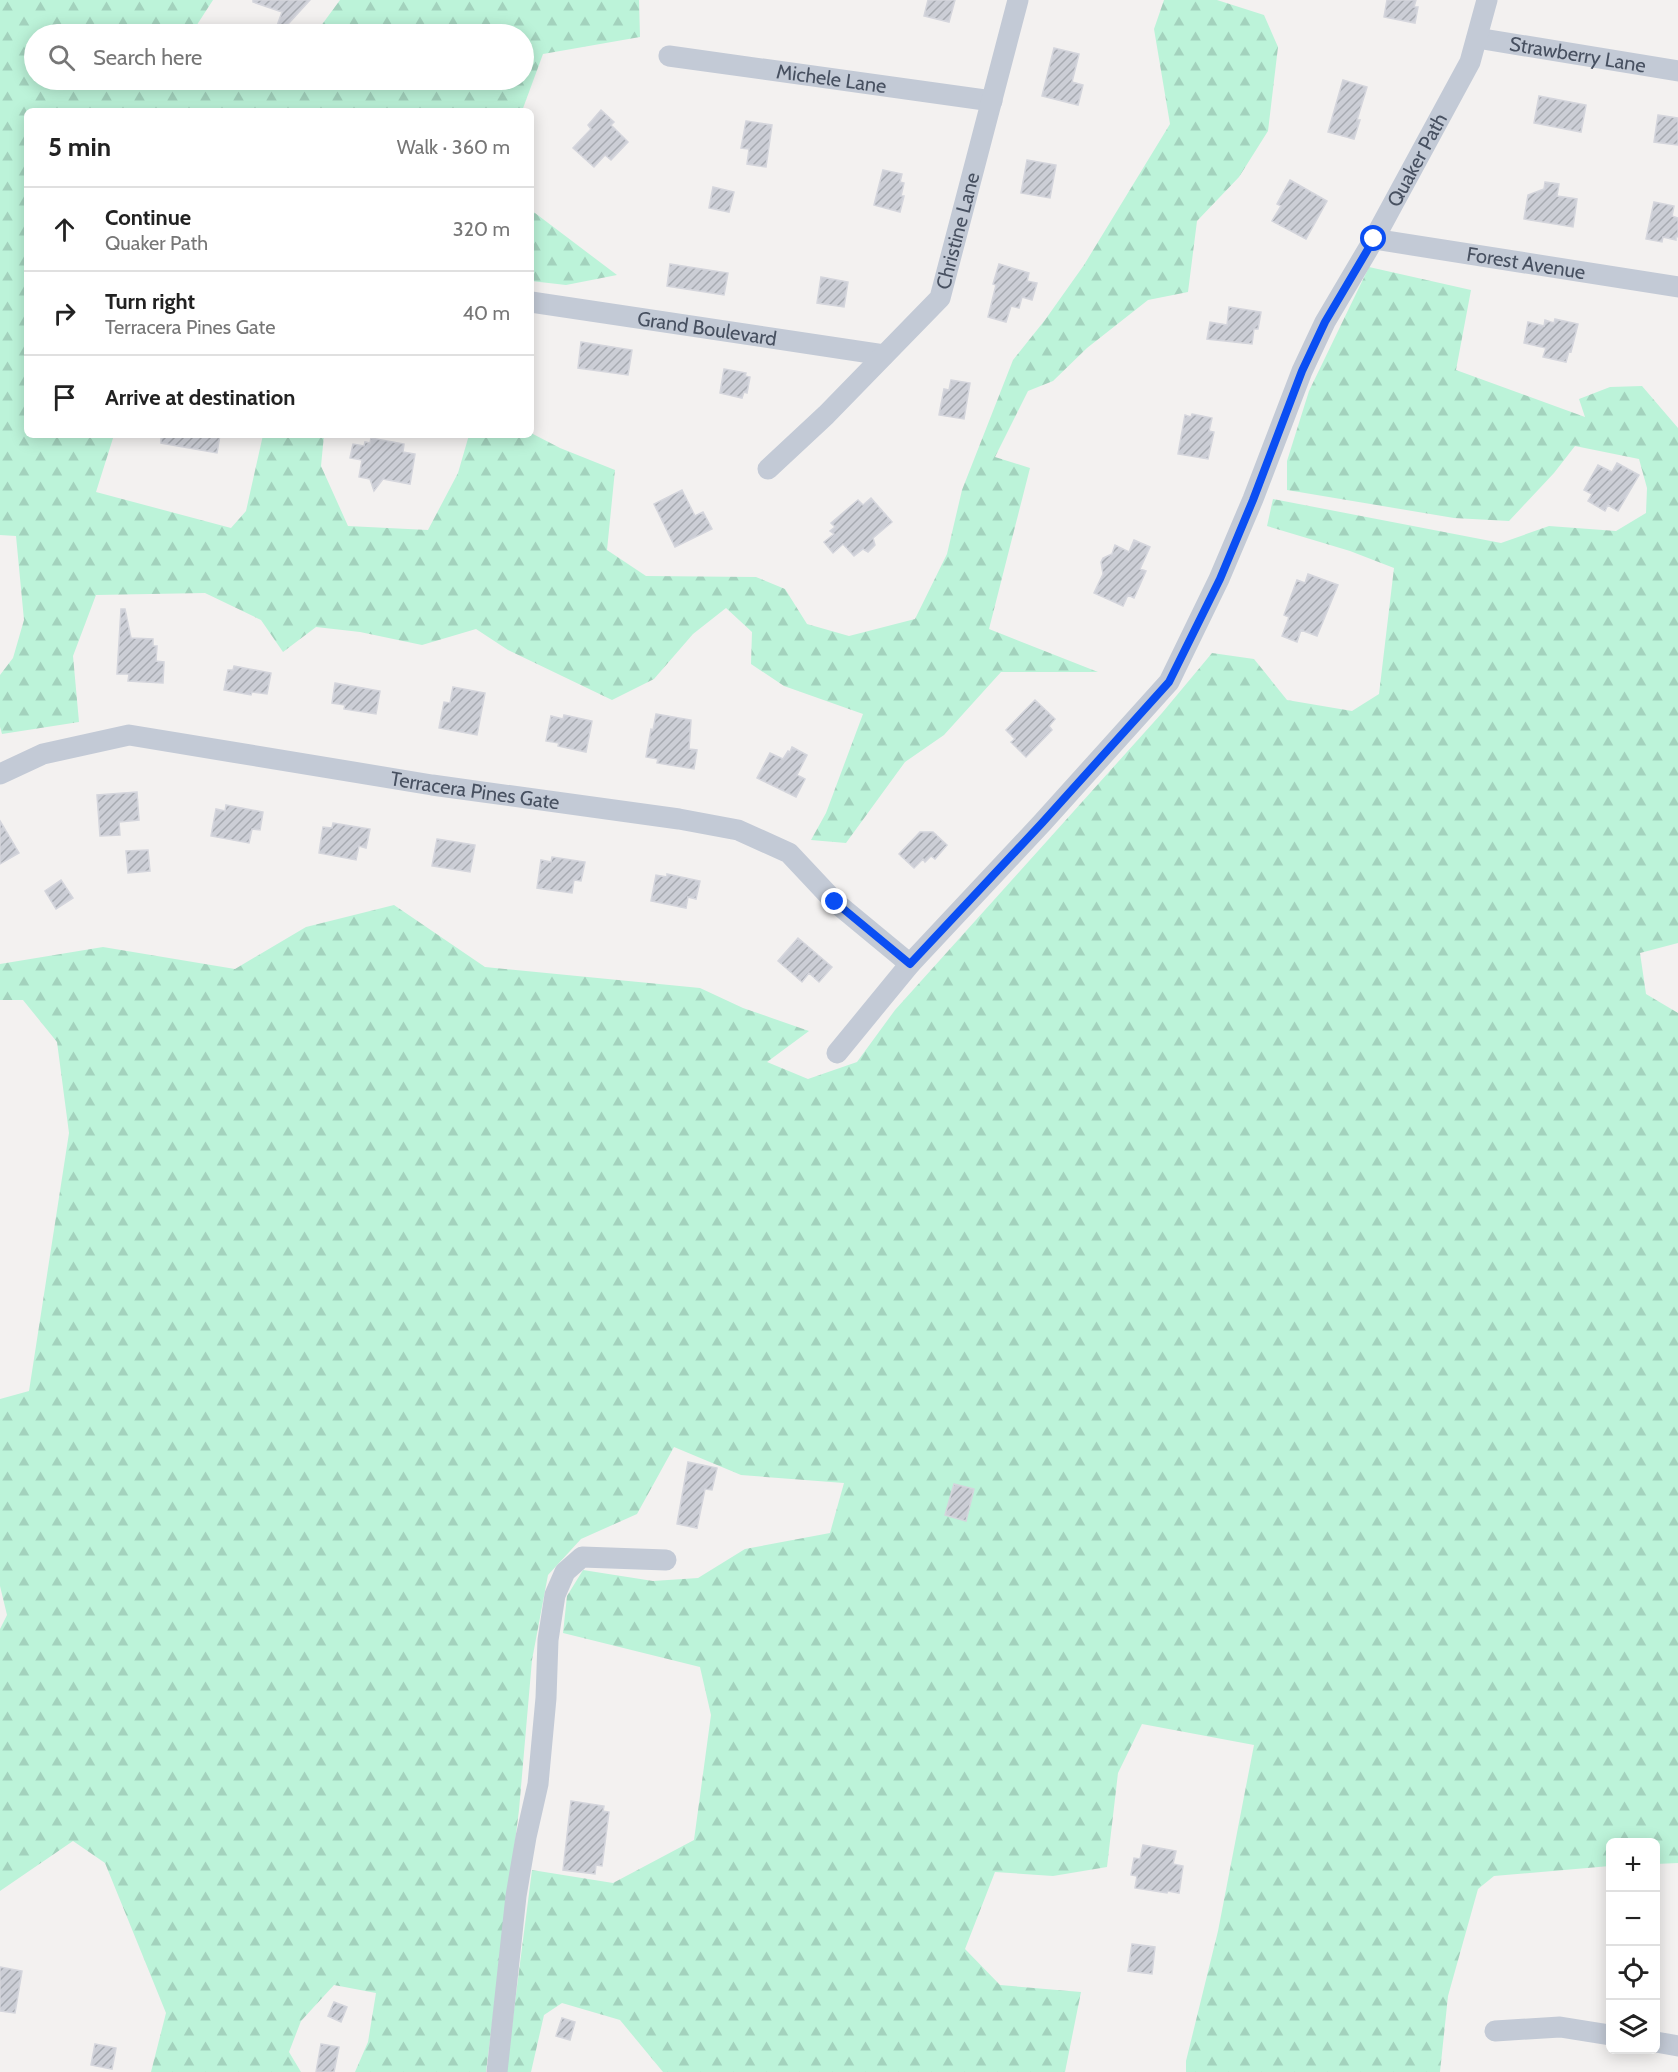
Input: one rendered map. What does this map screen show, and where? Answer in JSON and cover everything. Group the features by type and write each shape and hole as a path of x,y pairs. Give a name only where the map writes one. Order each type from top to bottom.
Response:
{"street":[{"name":"Christine Lane","path":"768,469 826,415 940,298 1018,0"},
{"name":"Quaker Path","path":"837,1053 910,964 1042,823 1169,682 1220,579 1302,371 1325,322 1374,239 1470,62 1487,0"},
{"name":"Strawberry Lane","path":"1477,38 1678,71"},
{"name":"Michele Lane","path":"669,56 992,101"},
{"name":"Forest Avenue","path":"1374,239 1678,287"},
{"name":"Grand Boulevard","path":"534,302 884,355"},
{"name":"Terracera Pines Gate","path":"0,774 43,754 129,735 421,784 679,819 738,830 789,853 835,902 910,964"},
{"path":"497,2072 516,1896 538,1784 546,1698 548,1640 555,1595 565,1572 582,1557 666,1560"},
{"path":"1495,2031 1560,2026 1606,2034"},
{"path":"1660,2043 1678,2046"}],"green space":[{"path":"0,0 213,0 197,24 24,24 24,90 530,90 523,108 24,108 24,438 113,438 96,492 231,528 246,511 262,438 324,438 321,466 348,526 428,530 458,473 468,438 534,438 534,435 560,448 615,470 607,550 646,576 756,577 785,589 807,624 849,636 915,619 947,554 962,490 1013,360 1084,265 1170,124 1154,29 1164,0 1217,0 1264,15 1278,47 1268,131 1239,177 1197,221 1188,292 1148,300 1087,348 1053,381 1028,391 995,457 1030,468 989,629 1098,672 1001,672 944,735 905,762 846,843 811,840 826,813 863,714 784,686 751,664 752,632 726,608 693,634 654,679 612,700 508,650 476,629 422,645 360,632 316,627 283,652 261,620 205,593 96,595 73,656 79,722 2,734 0,675 13,658 24,620 16,536 0,535"},
{"path":"340,0 639,0 640,37 543,54 534,78 534,24 322,24"},
{"path":"534,212 617,275 566,285 534,281"},
{"path":"1369,267 1471,290 1456,370 1585,417 1579,399 1610,387 1642,386 1678,428 1678,943 1640,953 1646,994 1678,1013 1678,1863 1660,1864 1660,1838 1606,1838 1606,1866 1494,1876 1478,1889 1448,1996 1440,2072 1186,2072 1186,2061 1218,1931 1254,1745 1142,1724 1118,1773 1107,1867 1053,1876 995,1872 965,1949 1000,1985 1081,1992 1065,2072 663,2072 620,2020 562,2003 544,2015 531,2072 506,2072 532,1870 613,1883 694,1840 711,1715 700,1667 563,1633 567,1596 583,1570 653,1581 698,1578 745,1549 830,1533 844,1483 741,1475 674,1447 637,1514 581,1539 548,1575 532,1660 519,1810 486,2072 355,2072 368,2042 376,1993 334,1985 301,2021 289,2052 301,2072 151,2072 166,2013 105,1863 73,1841 0,1891 0,1629 7,1615 0,1586 0,1399 29,1391 69,1133 57,1042 23,1000 0,1000 0,964 103,947 235,969 306,927 394,905 485,967 700,988 743,1008 809,1031 767,1062 808,1079 857,1062 895,1010 1162,713 1212,653 1254,659 1287,700 1352,711 1379,694 1394,568 1350,551 1267,526 1273,499 1501,543 1549,526 1616,531 1646,513 1647,488 1639,459 1575,446 1554,473 1509,521 1454,518 1287,490 1287,461 1309,391"}],"building":[{"path":"253,0 310,0 288,24 278,24 282,12 253,2"},
{"path":"928,0 955,0 949,22 924,16"},
{"path":"1387,0 1416,0 1414,7 1418,7 1415,23 1384,17"},
{"path":"1054,48 1079,54 1072,82 1083,85 1078,105 1042,96"},
{"path":"1343,80 1367,87 1354,139 1328,132"},
{"path":"1539,96 1586,105 1581,132 1534,123"},
{"path":"601,110 614,122 611,125 628,142 611,160 605,155 594,167 573,148 591,129 588,125"},
{"path":"1658,115 1678,118 1678,145 1654,142"},
{"path":"746,121 772,125 766,167 747,164 749,149 741,148"},
{"path":"1027,160 1056,165 1050,198 1021,193"},
{"path":"883,170 902,174 900,182 904,183 901,196 904,196 900,212 874,205"},
{"path":"1290,180 1327,201 1306,239 1272,221 1281,206 1277,204"},
{"path":"1545,182 1559,184 1557,196 1577,199 1573,227 1524,219 1528,195 1544,189"},
{"path":"713,187 734,192 729,212 709,208"},
{"path":"1654,202 1674,206 1672,216 1678,218 1676,240 1663,237 1662,242 1646,239"},
{"path":"670,264 728,273 724,295 667,286"},
{"path":"999,264 1029,273 1027,281 1037,283 1032,300 1022,297 1019,308 1011,306 1006,322 988,317 996,285 993,284"},
{"path":"821,277 848,282 844,307 817,303"},
{"path":"1229,307 1261,312 1258,329 1254,329 1252,344 1207,339 1210,322 1227,325"},
{"path":"1555,319 1578,324 1566,362 1543,357 1546,348 1524,343 1528,322 1544,326 1545,320 1554,323"},
{"path":"581,342 632,350 628,375 578,368"},
{"path":"724,369 746,373 745,376 750,377 747,393 744,392 742,398 720,393"},
{"path":"951,380 970,383 964,419 939,415 944,389 949,390"},
{"path":"1192,414 1212,418 1209,431 1214,432 1208,459 1178,454 1185,415 1191,417"},
{"path":"161,438 220,438 217,453 161,443"},
{"path":"371,438 404,444 403,452 415,454 410,484 383,479 374,491 370,479 359,477 362,460 350,458 353,444 364,446 365,442 370,443"},
{"path":"1617,463 1639,475 1618,511 1608,505 1605,511 1588,501 1592,494 1584,490 1598,465 1612,472"},
{"path":"682,490 695,516 703,512 712,529 675,547 654,504"},
{"path":"871,498 892,522 873,538 875,545 868,552 863,549 854,556 843,544 833,553 824,542 834,534 830,531 835,527 831,523 858,500 863,505"},
{"path":"1134,540 1150,547 1140,569 1146,571 1134,598 1128,595 1123,606 1094,593 1103,574 1101,562 1103,558 1112,554 1115,545 1129,552"},
{"path":"1308,574 1338,585 1317,636 1301,630 1297,642 1282,636 1289,617 1284,615 1297,580 1305,583"},
{"path":"121,609 125,609 131,638 153,639 153,646 157,646 156,661 164,662 163,683 128,681 129,674 117,674"},
{"path":"234,666 271,673 267,694 252,692 251,695 224,690 228,670 233,670"},
{"path":"335,683 380,691 376,714 344,709 345,705 332,703"},
{"path":"453,687 485,693 477,735 439,728 444,702 450,703"},
{"path":"1035,700 1055,719 1049,726 1052,730 1026,757 1011,742 1015,739 1006,730"},
{"path":"656,714 691,720 689,749 697,750 694,769 657,763 658,759 646,757"},
{"path":"564,715 592,721 586,752 546,741 551,716 563,719"},
{"path":"792,747 807,755 797,775 805,779 796,797 757,778 770,753 783,759"},
{"path":"137,792 139,820 119,822 120,835 100,836 97,795"},
{"path":"226,805 263,812 260,830 252,829 249,843 211,836 216,809 225,811"},
{"path":"0,821 19,853 0,864"},
{"path":"333,823 370,829 366,848 359,846 356,860 319,853 323,827 332,828"},
{"path":"920,832 933,832 947,845 935,859 931,856 925,862 923,859 914,868 899,854"},
{"path":"437,839 475,845 470,872 432,866"},
{"path":"148,850 150,871 128,873 126,851"},
{"path":"552,857 585,862 581,881 574,880 572,893 537,888 541,860 551,862"},
{"path":"667,874 700,881 696,899 688,897 686,908 651,901 656,875 667,877"},
{"path":"61,880 73,898 56,909 45,891"},
{"path":"798,938 832,967 819,982 809,973 802,982 778,961"},
{"path":"688,1462 717,1468 712,1490 705,1489 697,1528 677,1524"},
{"path":"954,1484 974,1489 966,1521 945,1515"},
{"path":"571,1801 604,1806 603,1811 609,1812 602,1866 596,1865 595,1874 563,1870"},
{"path":"1143,1845 1176,1851 1173,1864 1183,1866 1179,1893 1135,1888 1137,1876 1131,1875 1134,1858 1140,1859"},
{"path":"1132,1944 1155,1947 1152,1974 1128,1971"},
{"path":"0,1967 22,1971 15,2013 0,2011"},
{"path":"334,2002 347,2007 341,2022 328,2016"},
{"path":"562,2018 575,2022 570,2040 556,2036"},
{"path":"95,2044 116,2048 112,2069 91,2065"},
{"path":"321,2044 339,2047 334,2072 316,2072"}],"route":[{"path":"835,902 910,964 1042,823 1169,682 1220,579 1302,371 1325,322 1374,239"}]}
